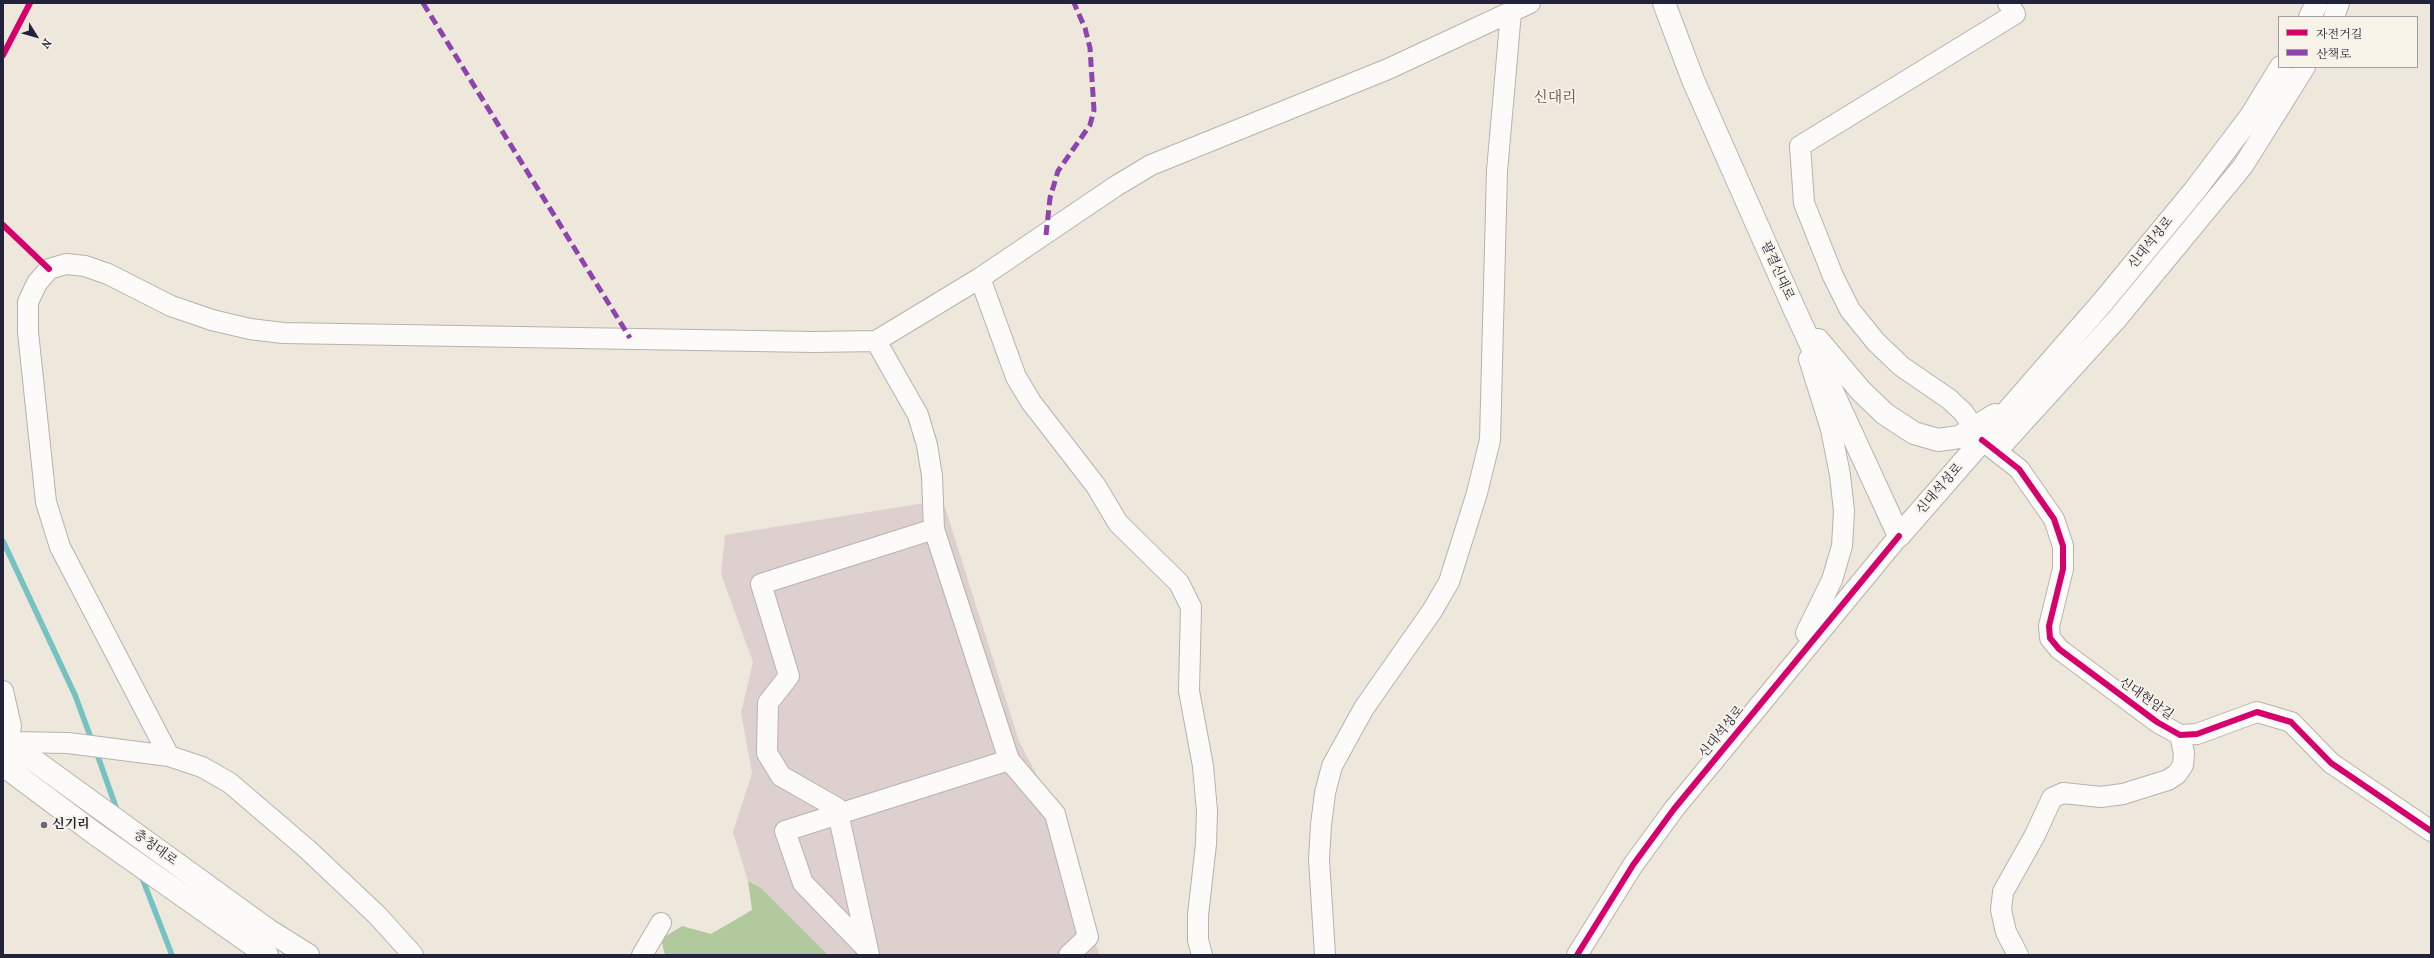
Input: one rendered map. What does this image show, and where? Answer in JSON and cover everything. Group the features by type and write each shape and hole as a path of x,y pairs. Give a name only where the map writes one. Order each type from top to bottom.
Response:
{"main road":[{"name":"팔결신대로","path":"1664,3 1693,80 1793,306 1899,536"},
{"path":"2311,16 2318,3"},
{"name":"신대석성로","path":"1899,536 1985,440 2019,398 2102,303 2195,190 2251,116 2280,68"},
{"path":"1793,306 1832,359 1861,391 1885,414 1914,433 1938,440 1959,437 1985,440"},
{"name":"충청대로","path":"5,745 74,789 216,892 308,955"},
{"name":"충청대로","path":"3,765 94,833 223,923 264,954"}],"street":[{"path":"169,756 60,547 46,502 28,332 28,302 37,283 49,268 66,264 85,266 108,274 171,306 212,320 250,329 284,333 814,342 876,341 980,278 1116,186 1151,166 1388,69 1530,3"},
{"name":"신대현암길","path":"2008,3 2015,14 1800,146 1804,203 1833,276 1850,310 1881,347 1901,366 1949,399 1963,412 1985,440 2019,469 2054,519 2063,546 2063,569 2049,626 2050,638 2059,649 2157,722 2180,735 2197,734 2257,712 2272,715 2291,722 2331,763 2357,783 2431,831"},
{"path":"2334,16 2339,3"},
{"path":"1325,955 1320,832 1325,793 1332,766 1364,708 1424,623 1449,582 1477,493 1490,440 1497,171 1511,12"},
{"path":"1985,440 2112,324 2244,166 2304,68"},
{"path":"980,278 1014,370 1031,402 1096,486 1118,523 1179,583 1191,607 1189,691 1203,766 1207,811 1206,844 1198,915 1198,940 1202,955"},
{"path":"1780,679 1816,616 1832,580 1842,546 1844,512 1840,475 1831,429 1793,306"},
{"path":"876,341 918,415 923,430 932,476 934,529 1009,760 1055,814 1088,937 1069,955"},
{"path":"868,952 837,808 781,776 767,753 768,703 789,676 761,584 934,529"},
{"name":"신대석성로","path":"1577,955 1633,865 1665,821 1780,679 1899,536"},
{"path":"3,691 11,726 5,745 68,743 144,754 169,756 202,767 230,783 307,849 378,916 413,955"},
{"path":"2018,955 2006,932 2001,910 2003,892 2036,835 2052,798 2062,793 2101,797 2123,794 2168,780 2176,774 2183,765 2184,753 2180,735"},
{"path":"868,952 803,884 786,831 1009,760"},
{"path":"642,955 661,923"}],"shaded area":[{"path":"942,498 1019,741 1063,825 1099,955 828,955 761,888 748,881 733,832 752,773 741,713 753,662 721,574 725,535 925,503"}],"green space":[{"path":"748,881 761,888 828,955 665,955 661,939 682,926 711,934 752,910"}],"waterway":[{"path":"3,541 75,695 92,741"},
{"path":"96,751 118,813"},
{"path":"141,875 172,955"}],"marked path":[{"path":"423,3 630,338"},
{"path":"1046,235 1050,198 1058,171 1090,125 1094,110 1090,48 1085,28 1074,3"}],"cycle path":[{"path":"3,55 30,3"},
{"path":"3,225 49,269"},
{"path":"1982,440 2019,469 2054,519 2063,546 2063,569 2049,626 2050,638 2059,649 2157,722 2180,735 2197,734 2257,712 2291,722 2331,763 2431,831"},
{"path":"1577,955 1633,865 1674,809 1899,536"}],"place":[{"name":"신기리","path":"44,825"}],"district":[{"name":"신대리","path":"1555,98"}]}
